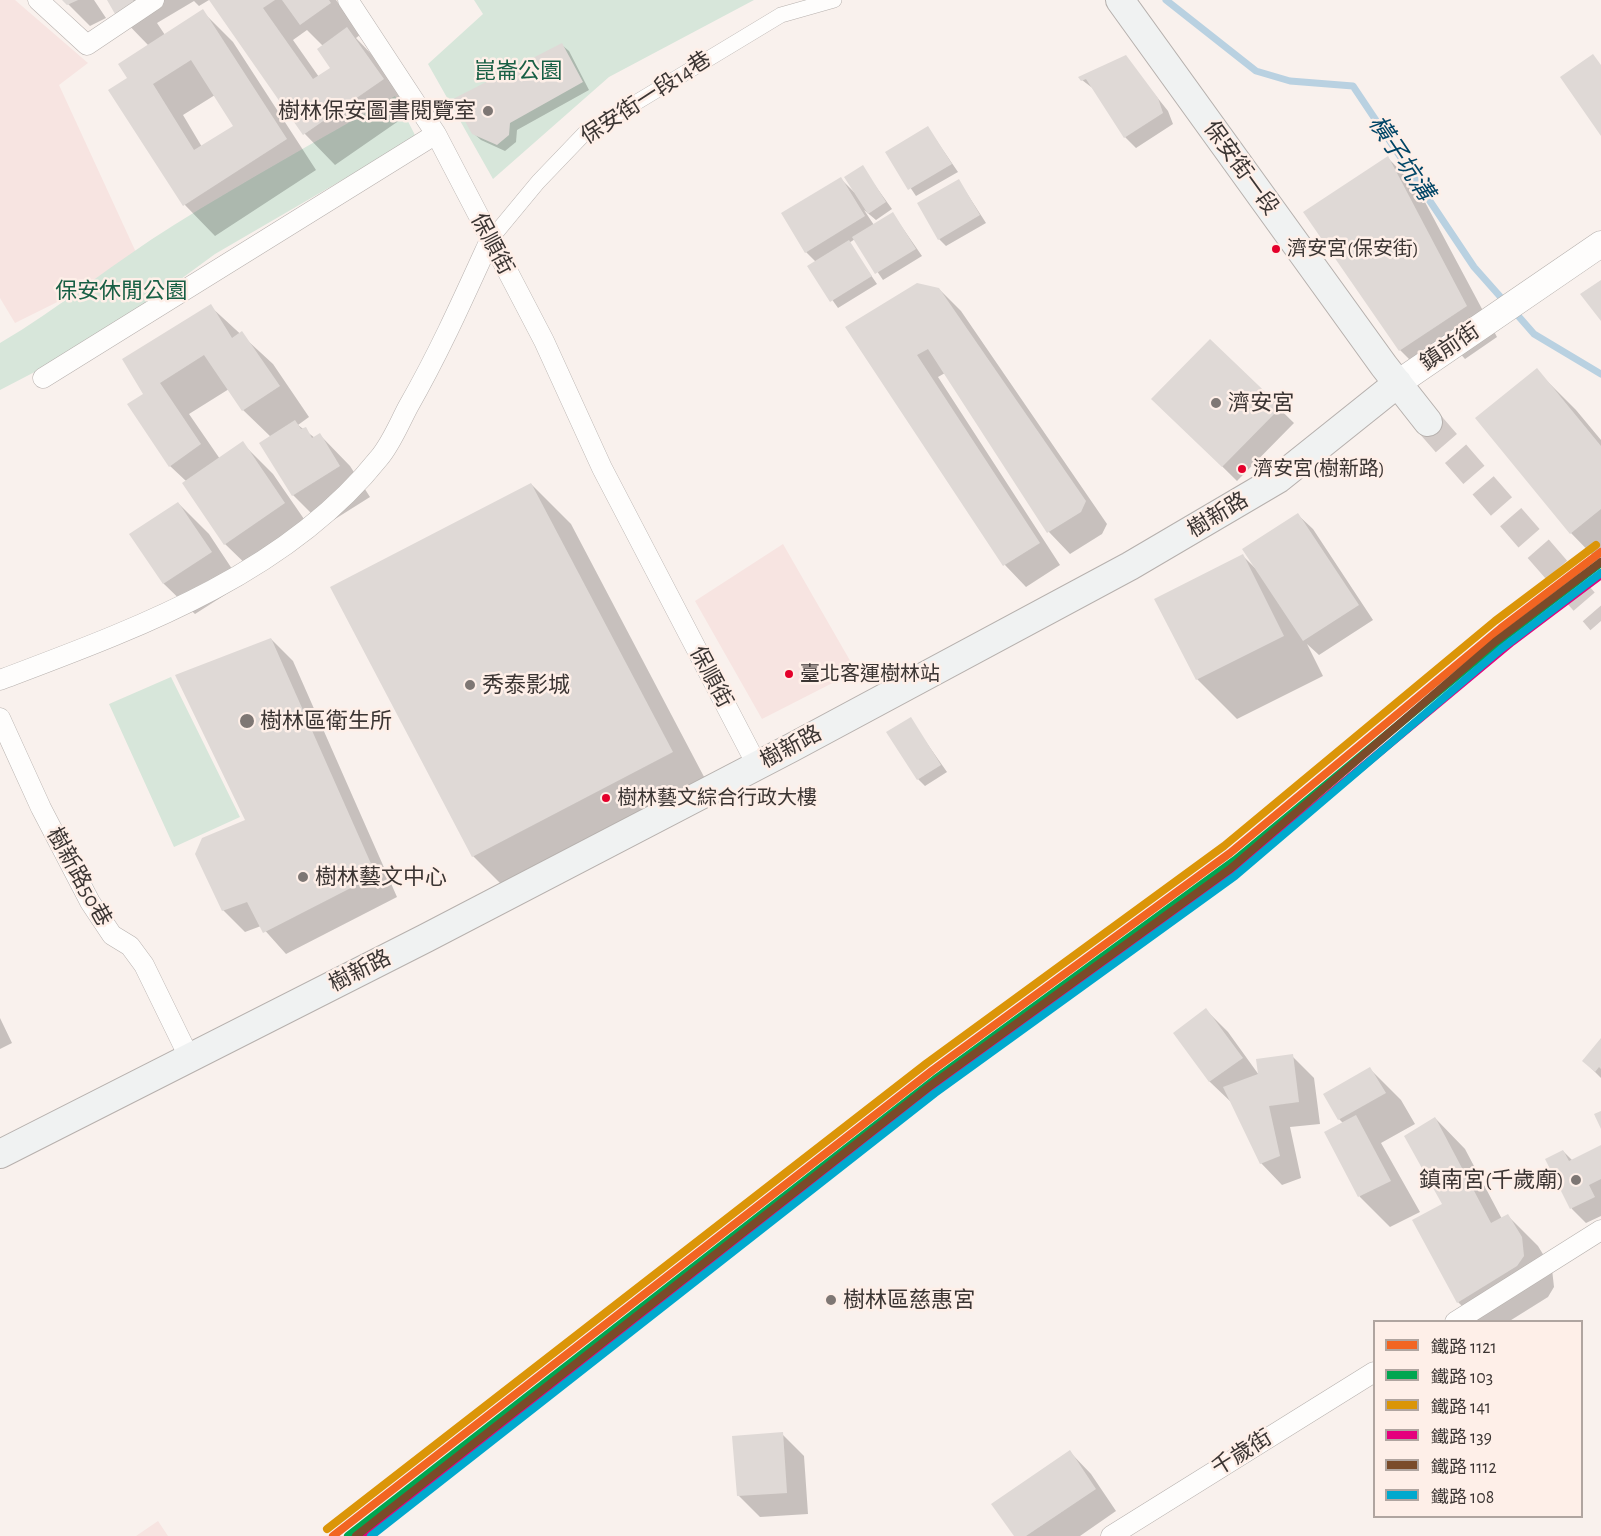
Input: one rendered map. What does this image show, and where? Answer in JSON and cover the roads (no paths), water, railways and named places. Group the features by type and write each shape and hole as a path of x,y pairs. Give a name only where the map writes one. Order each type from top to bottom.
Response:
{"main road":[{"name":"保安街一段","path":"1120,0 1428,422"},
{"name":"樹新路","path":"0,1154 757,765 1130,566 1278,479 1398,383"}],"street":[{"path":"38,0 87,45 154,0"},
{"name":"保順街","path":"348,0 436,134 544,341 602,468 757,765"},
{"name":"保安街一段14巷","path":"490,240 538,182 584,134 781,15 834,0"},
{"path":"44,378 436,134"},
{"path":"0,680 156,619 230,579 317,524 380,457 436,357 490,240"},
{"name":"鎮前街","path":"1398,383 1601,244"},
{"name":"樹新路50巷","path":"0,718 41,808 90,902 112,935 130,946 144,965 189,1057"},
{"path":"1458,1320 1601,1230"},
{"name":"千歲街","path":"1111,1536 1373,1373"}],"waterway":[{"name":"橫子坑溝","path":"1166,0 1256,71 1290,81 1353,86 1474,267 1505,302"},
{"name":"橫子坑溝","path":"1513,310 1534,334 1601,374"}],"tunnel":[{"path":"1428,422 1601,621"}],"railway":[{"path":"1470,664 1501,649 1601,576"}],"rail line":[{"name":"141","path":"327,1529 927,1063 1224,846 1495,621 1596,545"},
{"name":"1121","path":"333,1536 933,1070 1230,853 1501,628 1601,552"},
{"name":"1112","path":"356,1536 930,1086 1230,869 1495,642 1601,562"},
{"name":"103","path":"348,1536 938,1077 1235,860 1507,635 1601,563"},
{"name":"108","path":"371,1536 935,1093 1235,876 1501,649 1601,573"},
{"name":"139","path":"362,1536 944,1084 1241,868 1512,642 1601,575"}],"place":[{"name":"樹林保安圖書閱覽室","path":"488,111"},
{"name":"濟安宮(保安街)","path":"1276,249"},
{"name":"濟安宮","path":"1216,403"},
{"name":"濟安宮(樹新路)","path":"1242,469"},
{"name":"臺北客運樹林站","path":"789,674"},
{"name":"秀泰影城","path":"470,685"},
{"name":"樹林區衛生所","path":"247,721"},
{"name":"樹林藝文綜合行政大樓","path":"606,798"},
{"name":"樹林藝文中心","path":"303,877"},
{"name":"鎮南宮(千歲廟)","path":"1576,1180"},
{"name":"樹林區慈惠宮","path":"831,1300"}],"park label":[{"name":"崑崙公園","path":"518,71"},
{"name":"保安休閒公園","path":"121,291"}]}
